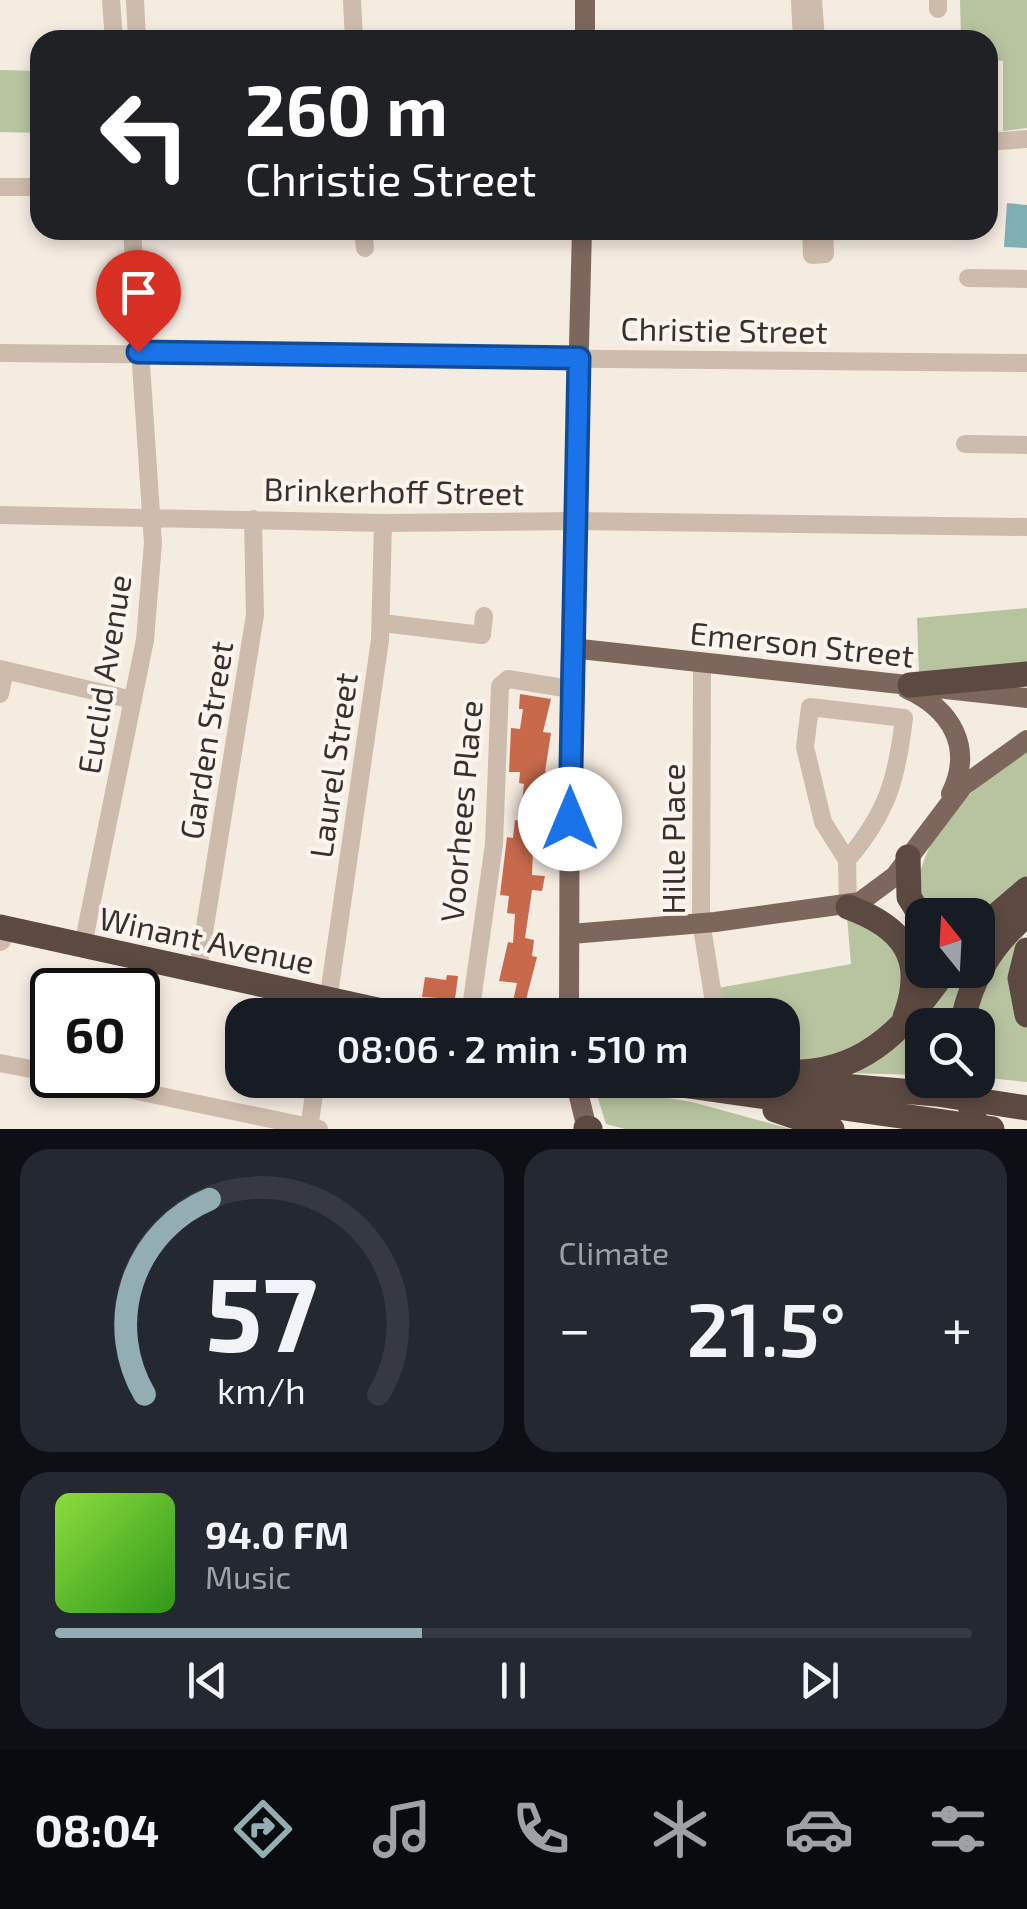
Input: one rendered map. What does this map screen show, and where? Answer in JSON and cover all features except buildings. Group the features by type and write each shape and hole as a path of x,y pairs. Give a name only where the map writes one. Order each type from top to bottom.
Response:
{"highway":[{"path":"900,684 1027,674"},
{"path":"908,857 910,898"},
{"path":"995,914 1027,889"},
{"path":"848,906 882,920 906,948 914,983 902,1027"},
{"path":"967,1008 988,958 1027,915"},
{"name":"Winant Avenue","path":"1,938 83,945 198,970 287,998"},
{"name":"Winant Avenue","path":"1,938 97,968"},
{"path":"1027,950 1020,987 1027,1015"},
{"name":"Winant Avenue","path":"160,984 246,998"},
{"path":"800,1070 844,1065 881,1045 902,1027 932,988"},
{"path":"800,1083 947,1096 1027,1108"},
{"path":"737,1098 832,1129"},
{"path":"760,1098 992,1129"},
{"path":"967,1098 978,1129"}],"main road":[{"path":"584,30 585,0"},
{"path":"569,998 570,689 582,240"},
{"name":"Emerson Street","path":"571,648 1027,698"},
{"path":"570,934 848,906 882,889 936,816 958,775 958,736 948,717 934,703 900,684"},
{"path":"936,816 982,769 1027,740"},
{"path":"580,1098 588,1129"}],"street":[{"path":"111,0 114,30"},
{"path":"135,0 137,30"},
{"path":"352,0 354,30"},
{"path":"998,141 1027,139"},
{"path":"0,187 30,186"},
{"name":"Euclid Avenue","path":"83,945 145,640 152,515 132,240"},
{"path":"814,240 818,255 822,240"},
{"path":"968,278 1027,279"},
{"name":"Christie Street","path":"0,354 138,352 1027,363"},
{"path":"964,444 1027,446"},
{"name":"Brinkerhoff Street","path":"0,515 152,515 383,523 576,521 1027,527"},
{"name":"Garden Street","path":"198,970 255,615 253,519"},
{"name":"Laurel Street","path":"331,998 382,623 383,523"},
{"path":"382,623 482,636 484,616"},
{"name":"Hille Place","path":"702,662 701,921 713,998"},
{"path":"0,694 2,669 133,700"},
{"name":"Voorhees Place","path":"472,998 494,844 500,686 508,679 570,689"},
{"path":"856,712 860,679"},
{"path":"848,860 864,841 896,781 904,718 810,707 804,746 822,822 848,860 848,906"},
{"path":"0,1062 30,1068"},
{"path":"160,1096 312,1128 314,1098"}],"green space":[{"path":"960,0 1027,0 1027,128 1003,131 1003,61 998,60 998,30 961,30"},
{"path":"0,70 30,71 30,133 0,132"},
{"path":"1027,608 1027,664 919,674 917,618"},
{"path":"1027,750 1027,881 995,903 995,898 919,898 916,894 921,870 940,828 988,779"},
{"path":"847,917 896,945 904,1003 866,1039 818,1059 800,1062 800,998 720,998 718,988 851,964"},
{"path":"1027,926 1013,964 1015,1013 1027,1028 1027,1082 995,1079 995,1008 977,1008 984,988 995,988 995,962"},
{"path":"937,988 963,988 957,1008 915,1008"},
{"path":"905,1017 905,1075 844,1073"},
{"path":"598,1098 668,1098 791,1129 625,1129 606,1124"}],"water":[{"path":"1007,203 1027,205 1027,248 1004,247"}],"route":[{"path":"138,352 579,358 570,819"}]}
